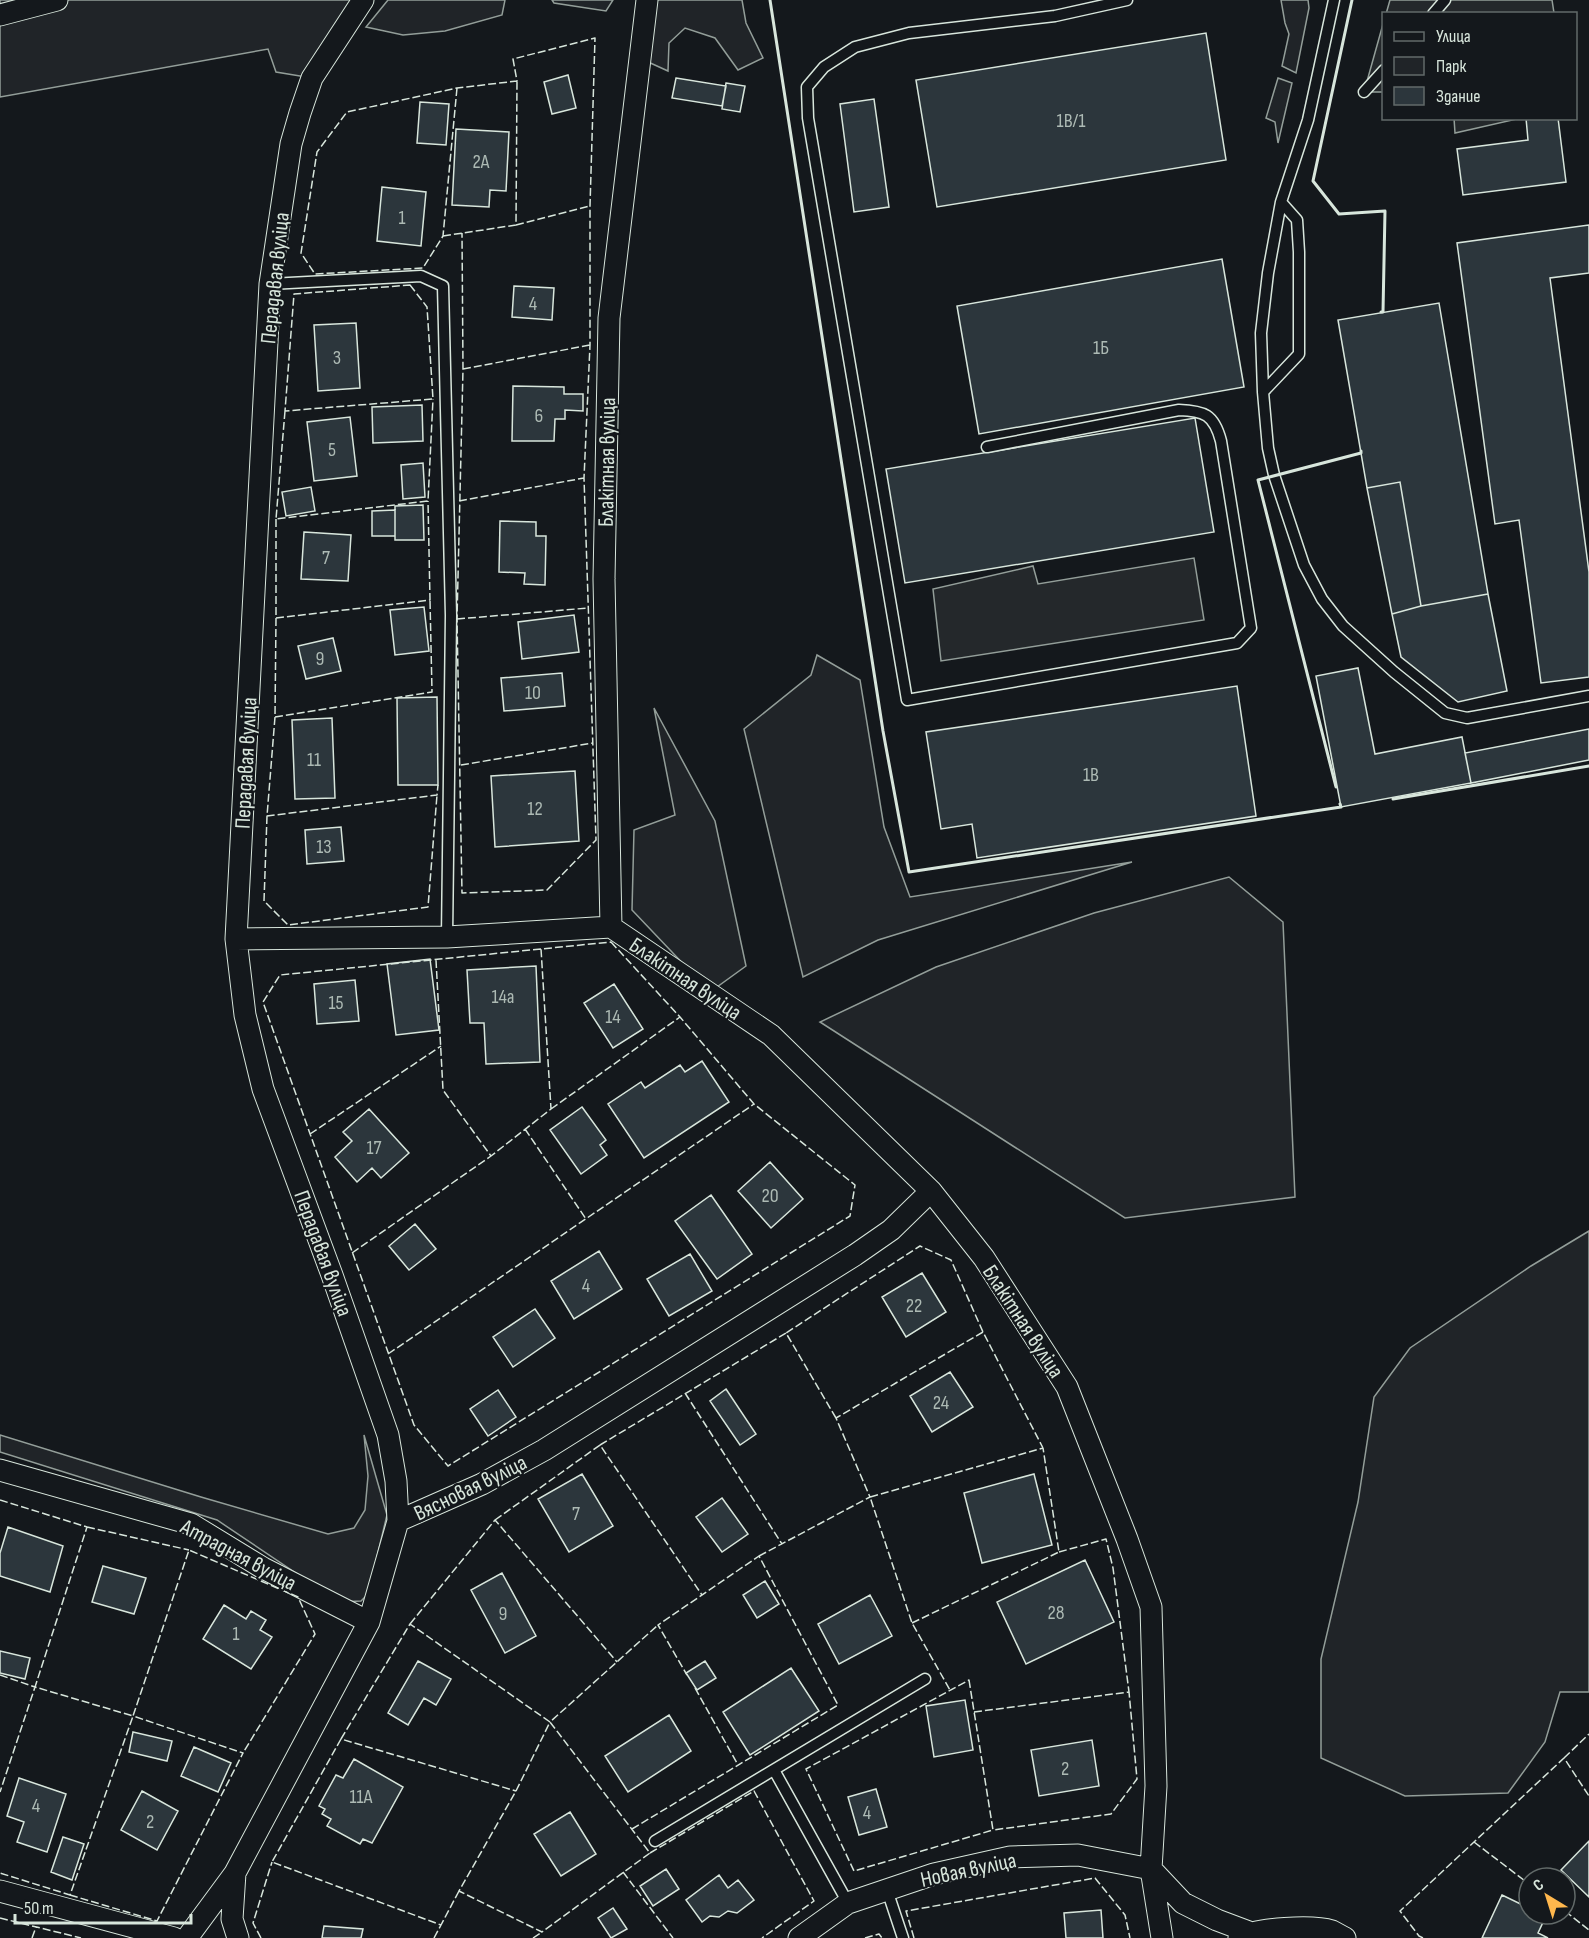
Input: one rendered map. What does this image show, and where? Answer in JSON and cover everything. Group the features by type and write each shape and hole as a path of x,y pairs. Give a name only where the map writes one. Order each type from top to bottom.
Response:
{"street":[{"path":"0,15 57,0"},
{"name":"Перадавая вуліца","path":"363,0 312,78 300,112 291,144 270,284 236,939 245,1015 263,1089 388,1435 396,1481 398,1521"},
{"name":"Блакітная вуліца","path":"611,927 604,579 609,318 647,0"},
{"name":"Блакітная вуліца","path":"236,939 447,937 611,927 771,1035 931,1191 984,1258 1066,1387 1127,1539 1150,1607 1156,1786 1151,1869 1162,1938"},
{"name":"Вясновая вуліца","path":"188,1938 235,1872 369,1622 398,1521 482,1484 631,1398 855,1256 891,1230 931,1191"},
{"name":"Атрадная вуліца","path":"0,1470 191,1524 263,1568 369,1622"},
{"name":"Новая вуліца","path":"800,1938 848,1903 934,1874 1010,1857 1078,1855 1151,1869"},
{"path":"1151,1869 1183,1903 1244,1935 1290,1928 1332,1931 1345,1938"},
{"path":"235,1872 232,1920 238,1938"},
{"path":"0,1891 174,1938"}],"lane":[{"path":"987,447 1179,410 1196,411 1208,415 1221,441 1251,628 1237,643 907,700 808,118 807,87 824,67 855,47 909,33 1054,15 1126,0"},
{"path":"1334,0 1308,120 1281,202 1268,273 1261,333 1268,448 1274,475 1304,565 1322,599 1342,627 1445,713 1467,718 1589,696"},
{"path":"1435,12 1445,0"},
{"path":"1364,92 1382,71"},
{"path":"1263,392 1299,354 1297,220 1281,202"},
{"path":"270,284 421,276 443,286 451,615 447,937"},
{"path":"655,1840 925,1678"},
{"path":"774,1770 848,1903"},
{"path":"887,1890 903,1938"}],"green space":[{"path":"0,0 363,0 312,78 276,72 268,49 0,97"},
{"path":"388,0 505,0 502,15 445,31 403,35 366,27"},
{"path":"552,0 613,0 606,11 554,3"},
{"path":"655,0 742,0 746,23 763,58 738,70 715,38 685,28 669,43 668,71 646,61"},
{"path":"1281,0 1308,0 1309,8 1296,73 1282,66 1289,34"},
{"path":"1278,78 1292,83 1278,143 1275,122 1266,118"},
{"path":"817,655 860,680 884,827 910,897 1132,862 878,940 803,977 744,729 811,675"},
{"path":"654,708 715,821 746,966 710,992 632,910 634,830 675,815"},
{"path":"1229,877 1283,922 1295,1197 1125,1218 820,1022 936,967 1094,913"},
{"path":"1589,1231 1589,1692 1560,1692 1545,1742 1508,1793 1405,1796 1321,1758 1321,1659 1358,1502 1374,1397 1410,1348 1531,1266"},
{"path":"0,1435 328,1534 354,1528 365,1510 368,1476 364,1435 387,1515 368,1594 361,1601 339,1602 217,1520 0,1452"}],"shaded area":[{"path":"1390,0 1552,0 1554,12 1387,12"},
{"path":"1382,28 1382,92 1364,92"},
{"path":"1454,120 1513,120 1455,133"},
{"path":"1194,558 1204,620 941,661 933,589 1033,566 1038,584"}],"building":[{"path":"1206,33 1226,160 937,207 916,80"},
{"path":"568,75 576,108 552,114 544,82"},
{"path":"676,78 726,86 722,106 672,98"},
{"path":"726,83 745,86 740,112 722,109"},
{"path":"874,99 889,207 854,212 840,104"},
{"path":"420,102 449,104 446,145 417,143"},
{"path":"1526,120 1558,120 1566,182 1463,195 1457,149 1528,140"},
{"path":"456,129 509,132 506,191 490,190 489,207 452,205"},
{"path":"382,187 426,192 421,246 377,241"},
{"path":"1589,225 1589,273 1550,278 1589,572 1589,677 1541,683 1519,520 1495,524 1457,243"},
{"path":"1222,259 1244,387 979,434 957,306"},
{"path":"514,286 554,288 552,320 512,317"},
{"path":"1439,303 1488,594 1421,606 1400,482 1367,488 1338,320"},
{"path":"356,323 360,388 318,391 314,325"},
{"path":"513,386 564,387 564,394 583,394 583,411 565,410 565,419 555,419 554,441 512,441"},
{"path":"422,405 423,441 373,443 372,407"},
{"path":"350,417 357,476 314,481 307,422"},
{"path":"1195,418 1214,532 905,583 886,469"},
{"path":"423,463 425,497 403,499 401,465"},
{"path":"1400,482 1421,606 1392,614 1367,488"},
{"path":"311,487 315,511 286,516 282,492"},
{"path":"423,505 424,540 395,540 395,506"},
{"path":"395,510 395,536 372,536 372,511"},
{"path":"500,521 536,522 536,536 546,536 545,585 524,584 525,573 499,572"},
{"path":"304,532 351,535 348,581 301,579"},
{"path":"1488,594 1507,691 1458,702 1401,657 1392,614 1421,606"},
{"path":"424,607 429,651 395,655 390,610"},
{"path":"574,615 579,652 522,659 518,622"},
{"path":"333,638 341,671 306,679 298,646"},
{"path":"1358,668 1375,754 1462,737 1471,783 1341,807 1316,676"},
{"path":"562,673 565,706 504,711 501,678"},
{"path":"1237,686 1256,816 977,858 972,824 941,829 926,732"},
{"path":"437,697 438,785 398,785 397,698"},
{"path":"332,718 335,798 295,799 292,720"},
{"path":"1589,729 1589,760 1471,783 1465,753"},
{"path":"575,771 579,841 495,847 491,776"},
{"path":"341,827 344,861 307,864 305,830"},
{"path":"430,959 439,1030 396,1035 387,964"},
{"path":"536,966 540,1062 486,1064 484,1023 470,1023 467,970"},
{"path":"355,980 359,1021 317,1024 314,984"},
{"path":"614,984 643,1029 613,1048 584,1003"},
{"path":"702,1061 729,1102 644,1158 608,1104 641,1082 645,1088 680,1065 685,1072"},
{"path":"582,1107 606,1140 600,1145 607,1155 581,1174 550,1130"},
{"path":"369,1109 409,1153 381,1178 372,1168 357,1182 335,1157 352,1141 343,1132"},
{"path":"770,1162 803,1199 771,1228 738,1191"},
{"path":"711,1195 752,1254 717,1279 675,1221"},
{"path":"415,1224 436,1249 409,1270 389,1246"},
{"path":"599,1251 622,1289 574,1319 551,1281"},
{"path":"690,1254 712,1291 669,1316 647,1279"},
{"path":"922,1273 946,1312 906,1337 882,1297"},
{"path":"535,1309 555,1338 513,1367 493,1337"},
{"path":"950,1372 973,1407 932,1432 910,1396"},
{"path":"726,1389 756,1434 740,1445 710,1401"},
{"path":"498,1390 516,1417 488,1436 470,1409"},
{"path":"582,1474 613,1526 569,1552 538,1499"},
{"path":"1034,1474 1052,1545 982,1563 964,1493"},
{"path":"722,1498 748,1534 722,1552 696,1517"},
{"path":"8,1527 63,1546 50,1592 0,1576 0,1553"},
{"path":"1085,1560 1114,1622 1026,1664 997,1602"},
{"path":"103,1566 146,1578 134,1614 92,1602"},
{"path":"502,1573 536,1636 505,1653 471,1590"},
{"path":"765,1581 779,1604 757,1618 743,1595"},
{"path":"870,1595 892,1636 839,1664 818,1624"},
{"path":"224,1605 246,1619 251,1611 266,1620 260,1630 272,1637 251,1669 203,1639"},
{"path":"0,1651 30,1658 25,1679 0,1673"},
{"path":"418,1661 451,1679 436,1705 424,1698 408,1725 388,1713"},
{"path":"705,1661 716,1678 697,1690 686,1673"},
{"path":"791,1668 819,1711 750,1755 723,1712"},
{"path":"965,1700 973,1750 934,1757 926,1706"},
{"path":"669,1715 691,1751 628,1792 605,1756"},
{"path":"133,1732 172,1741 167,1761 129,1752"},
{"path":"1092,1740 1099,1786 1039,1796 1031,1750"},
{"path":"194,1747 231,1763 218,1792 181,1776"},
{"path":"354,1759 403,1787 372,1843 363,1839 360,1844 327,1826 331,1819 322,1814 325,1809 319,1806 336,1775 343,1778"},
{"path":"19,1778 66,1794 47,1852 17,1842 24,1822 7,1816"},
{"path":"876,1789 887,1827 859,1835 848,1797"},
{"path":"142,1791 178,1811 157,1850 121,1830"},
{"path":"570,1812 596,1854 561,1876 534,1834"},
{"path":"63,1837 84,1844 72,1880 51,1872"},
{"path":"1589,1841 1589,1897 1577,1885 1577,1866 1565,1866"},
{"path":"666,1869 679,1889 653,1906 640,1886"},
{"path":"719,1875 728,1888 738,1880 754,1900 737,1913 728,1911 719,1917 710,1916 702,1922 686,1900"},
{"path":"1502,1895 1517,1902 1517,1926 1541,1926 1538,1933 1548,1938 1482,1938"},
{"path":"613,1908 627,1929 611,1938 598,1918"},
{"path":"1101,1910 1103,1938 1066,1938 1064,1913"},
{"path":"324,1926 363,1929 361,1938 322,1938"}],"fence":[{"path":"457,88 443,236 423,268 315,274 301,253 317,152 347,112 457,88 517,81 513,59 595,38 590,206 590,345 584,478 596,840 547,890 462,893 457,619 463,369 462,233"},
{"path":"443,236 516,225 517,81"},
{"path":"516,225 590,206"},
{"path":"410,285 427,307 433,399 285,411 294,294 410,285"},
{"path":"463,369 590,345"},
{"path":"285,411 276,519 428,501 433,399"},
{"path":"459,501 584,478"},
{"path":"276,519 276,618 430,600 428,501"},
{"path":"276,618 275,717 432,692 430,600"},
{"path":"457,619 588,608"},
{"path":"275,717 267,816 437,795 438,785"},
{"path":"461,765 593,743"},
{"path":"267,816 264,901 288,925 428,907 437,795"},
{"path":"611,942 680,1017 754,1104 855,1185 850,1216 448,1466 414,1425 263,1002 280,975 611,942"},
{"path":"436,960 443,1090 491,1156 551,1109 541,949"},
{"path":"551,1109 680,1017"},
{"path":"310,1134 441,1046"},
{"path":"388,1354 754,1104"},
{"path":"525,1129 586,1219"},
{"path":"352,1253 491,1156"},
{"path":"836,1418 786,1333 920,1246 951,1260 983,1332"},
{"path":"759,1556 870,1497 836,1418 983,1332 1043,1448"},
{"path":"600,1445 786,1333"},
{"path":"685,1393 782,1544"},
{"path":"495,1520 600,1445 702,1595"},
{"path":"912,1623 1059,1552 1043,1448 870,1497 912,1623 950,1690"},
{"path":"0,1500 87,1527 35,1687 133,1716 70,1895 0,1873"},
{"path":"410,1624 495,1520 617,1662"},
{"path":"87,1527 189,1550"},
{"path":"1059,1552 1106,1539 1113,1568 1129,1692"},
{"path":"70,1895 157,1921 243,1753 133,1716 189,1550 298,1597 315,1634 243,1753"},
{"path":"632,1829 838,1705 759,1556 658,1625 687,1675"},
{"path":"341,1739 410,1624 550,1722 516,1791 459,1891 542,1932 650,1853 550,1722 658,1625"},
{"path":"0,1675 35,1687 0,1792"},
{"path":"969,1680 993,1830 854,1871 806,1769 969,1680"},
{"path":"695,1688 738,1765"},
{"path":"974,1712 1129,1692 1137,1779 1111,1814 993,1830"},
{"path":"1564,1758 1589,1734"},
{"path":"459,1891 441,1925 272,1862 341,1739 516,1791"},
{"path":"1423,1938 1400,1911 1564,1758 1589,1796"},
{"path":"650,1853 754,1791 814,1901 762,1938"},
{"path":"1474,1842 1517,1875"},
{"path":"261,1938 253,1923 272,1862"},
{"path":"623,1872 673,1938"},
{"path":"914,1938 906,1911 1095,1878 1125,1915 1130,1938"},
{"path":"0,1918 81,1938"},
{"path":"1577,1920 1589,1930"},
{"path":"434,1938 441,1925"},
{"path":"32,1938 36,1927"},
{"path":"533,1938 542,1932"},
{"path":"865,1938 879,1934 882,1938"}],"wall":[{"path":"770,0 883,731 909,872 1341,807 1340,804"},
{"path":"1352,0 1313,181 1339,214 1385,211 1383,312 1381,312"},
{"path":"1336,787 1258,480 1361,453 1361,451"},
{"path":"1393,799 1589,766"}]}
